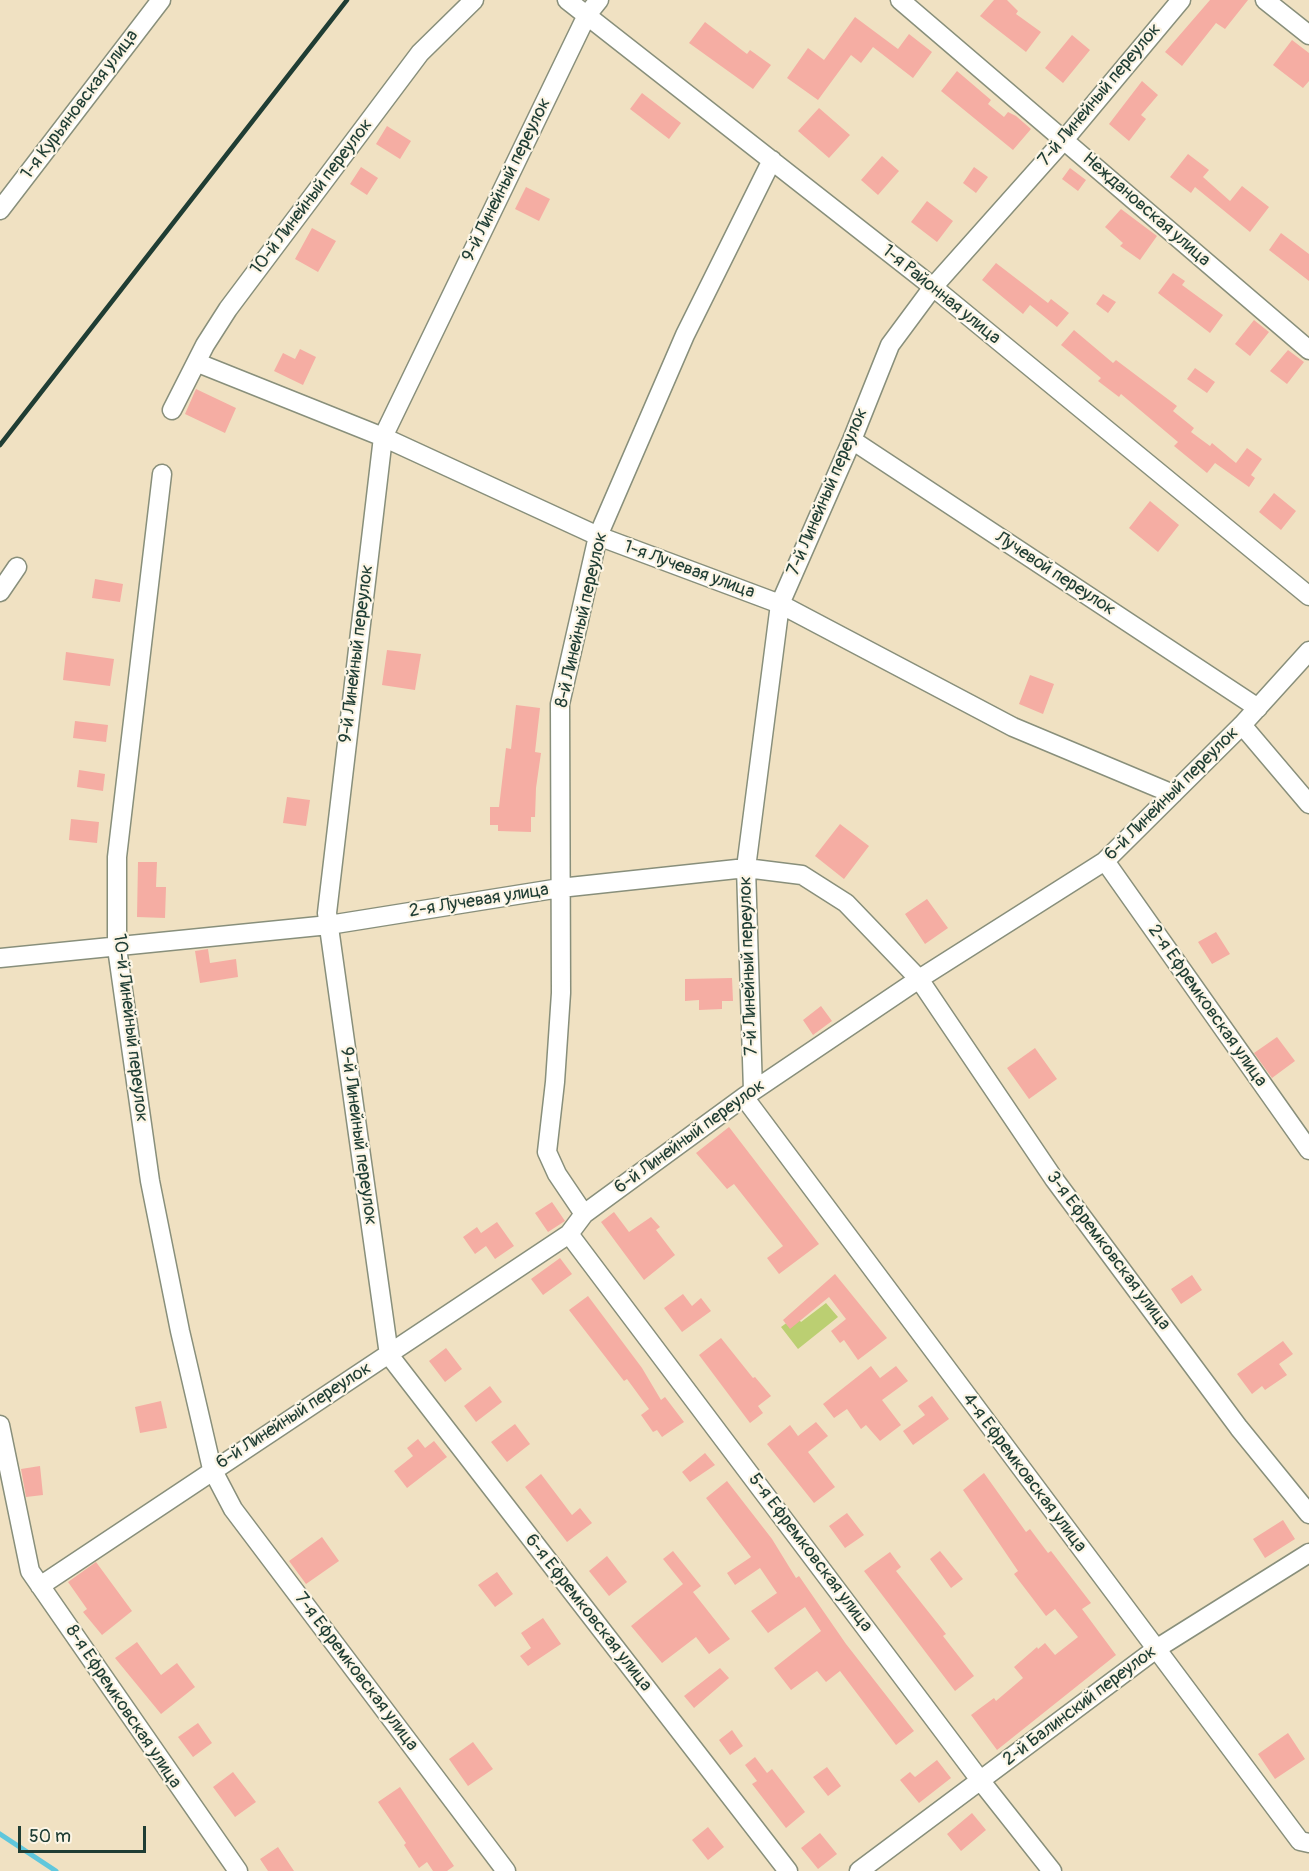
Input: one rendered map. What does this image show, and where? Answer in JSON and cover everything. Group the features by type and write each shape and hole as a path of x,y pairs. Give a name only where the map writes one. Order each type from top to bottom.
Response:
{"street":[{"name":"1-я Курьяновская улица","path":"0,210 161,0"},
{"name":"10-й Линейный переулок","path":"172,410 198,363 205,345 228,309 420,53 474,0"},
{"name":"1-я Районная улица","path":"567,0 933,287 1309,596"},
{"name":"9-й Линейный переулок","path":"389,1355 327,913 383,437 587,15 599,0"},
{"name":"Неждановская улица","path":"900,0 1309,350"},
{"name":"7-й Линейный переулок","path":"748,1094 746,868 780,604 852,440 890,345 933,287 1064,140 1181,0"},
{"path":"1265,0 1309,35"},
{"name":"8-й Линейный переулок","path":"584,1214 556,1174 547,1152 555,1082 561,993 560,704 598,536 685,335 772,160"},
{"name":"1-я Лучевая улица","path":"198,363 383,437 598,536 780,604 1013,728 1173,794"},
{"name":"Лучевой переулок","path":"852,440 1258,708"},
{"name":"10-й Линейный переулок","path":"162,474 117,857 117,948 150,1180 180,1331 212,1469"},
{"path":"0,592 17,567"},
{"name":"6-й Линейный переулок","path":"35,1578 212,1469 389,1355 569,1234 584,1214 748,1094 920,979 1105,861 1242,725 1309,651"},
{"path":"1242,725 1309,804"},
{"name":"2-я Ефремковская улица","path":"1105,861 1309,1150"},
{"name":"2-я Лучевая улица","path":"0,958 329,926 560,888 746,868 802,875 837,897 846,903 920,979"},
{"name":"3-я Ефремковская улица","path":"920,979 1054,1179 1239,1428 1309,1514"},
{"name":"4-я Ефремковская улица","path":"748,1094 1156,1649 1300,1841 1309,1844"},
{"name":"5-я Ефремковская улица","path":"569,1234 980,1780 1052,1871"},
{"name":"6-я Ефремковская улица","path":"389,1355 788,1871"},
{"path":"0,1425 35,1578"},
{"name":"7-я Ефремковская улица","path":"212,1469 232,1509 506,1871"},
{"name":"2-й Балинский переулок","path":"859,1871 1156,1649 1309,1553"},
{"name":"8-я Ефремковская улица","path":"35,1578 238,1871"}],"green space":[{"path":"826,1303 838,1317 798,1349 781,1327 796,1316 801,1322"}],"building":[{"path":"994,0 1007,0 1018,11 1016,14 1041,32 1026,52 980,16"},
{"path":"1210,0 1248,0 1225,29 1216,23 1182,66 1165,52"},
{"path":"855,17 898,49 909,34 932,52 913,78 873,47 861,63 851,55 818,100 787,78 808,48 824,60"},
{"path":"705,22 747,54 750,50 771,65 753,89 689,43"},
{"path":"1072,35 1090,50 1063,83 1045,68"},
{"path":"1292,40 1309,53 1309,81 1303,88 1273,65"},
{"path":"957,71 991,100 988,104 1004,117 1008,112 1031,129 1013,150 941,91"},
{"path":"1142,81 1158,95 1141,115 1146,119 1129,141 1109,124"},
{"path":"642,93 681,123 669,139 630,109"},
{"path":"819,108 850,135 829,158 798,131"},
{"path":"387,126 411,141 400,159 376,144"},
{"path":"1188,154 1209,170 1203,177 1230,201 1242,186 1269,207 1250,232 1195,187 1191,193 1170,177"},
{"path":"882,156 899,171 878,195 861,180"},
{"path":"361,167 378,178 367,195 350,184"},
{"path":"974,167 988,177 976,193 963,183"},
{"path":"1070,168 1086,180 1078,191 1062,179"},
{"path":"526,187 550,199 539,221 515,209"},
{"path":"927,201 953,221 937,242 911,222"},
{"path":"1121,209 1157,236 1140,260 1120,246 1123,243 1105,227"},
{"path":"312,228 336,241 318,272 295,259"},
{"path":"1281,233 1309,254 1309,281 1269,250"},
{"path":"996,263 1048,303 1051,299 1069,313 1057,327 1030,305 1023,314 982,280"},
{"path":"1173,273 1185,281 1182,285 1223,315 1210,333 1158,293"},
{"path":"1103,294 1116,302 1108,313 1096,304"},
{"path":"1254,320 1269,332 1250,356 1235,344"},
{"path":"1074,330 1113,363 1116,360 1177,406 1173,411 1194,428 1191,432 1210,446 1212,443 1236,463 1247,448 1262,459 1251,475 1255,478 1249,487 1215,463 1207,473 1174,446 1178,442 1121,394 1119,397 1098,381 1101,378 1061,345"},
{"path":"300,349 316,357 303,385 274,371 283,353 295,359"},
{"path":"1288,350 1304,362 1287,384 1270,371"},
{"path":"1195,368 1215,382 1207,393 1187,379"},
{"path":"196,389 236,408 225,433 185,414"},
{"path":"1274,493 1296,511 1281,530 1259,512"},
{"path":"1150,501 1179,525 1158,552 1129,528"},
{"path":"95,579 123,584 120,602 92,598"},
{"path":"387,650 421,654 415,690 382,685"},
{"path":"66,652 114,659 110,686 63,680"},
{"path":"1030,675 1054,684 1043,714 1019,704"},
{"path":"516,705 540,708 535,752 541,753 535,817 531,817 531,832 498,831 498,825 490,825 490,807 499,807 506,748 511,749"},
{"path":"75,721 108,725 106,742 73,738"},
{"path":"79,770 105,774 103,791 77,787"},
{"path":"287,797 310,800 306,826 283,823"},
{"path":"71,819 99,822 97,843 69,840"},
{"path":"840,824 869,846 844,879 815,856"},
{"path":"138,862 157,862 156,887 166,887 165,918 137,917"},
{"path":"927,899 948,928 925,944 905,914"},
{"path":"1216,932 1230,954 1212,964 1198,942"},
{"path":"208,949 210,963 236,959 238,977 200,983 195,951"},
{"path":"732,978 733,1001 722,1001 722,1009 699,1010 699,1000 685,1001 685,979"},
{"path":"821,1006 832,1021 813,1035 803,1020"},
{"path":"1277,1037 1295,1061 1272,1078 1254,1053"},
{"path":"1035,1048 1057,1079 1029,1099 1007,1068"},
{"path":"729,1127 819,1244 779,1274 767,1258 783,1246 734,1184 727,1189 696,1153"},
{"path":"552,1202 565,1221 548,1232 535,1213"},
{"path":"614,1212 629,1232 651,1217 660,1227 656,1230 675,1255 644,1280 601,1222"},
{"path":"497,1222 514,1246 495,1259 486,1246 475,1254 463,1237 477,1227 481,1233"},
{"path":"560,1258 572,1274 543,1295 531,1279"},
{"path":"835,1274 887,1338 858,1360 844,1340 840,1343 831,1331 846,1319 829,1297 790,1329 783,1320"},
{"path":"1192,1275 1202,1290 1181,1304 1171,1289"},
{"path":"683,1294 692,1306 701,1298 711,1311 682,1332 664,1308"},
{"path":"588,1296 642,1368 661,1400 665,1397 684,1422 662,1437 657,1430 653,1432 641,1415 649,1409 627,1379 624,1381 569,1310"},
{"path":"721,1338 753,1378 755,1377 771,1396 758,1406 763,1413 750,1423 699,1355"},
{"path":"1283,1341 1293,1354 1279,1364 1287,1375 1265,1390 1262,1386 1252,1394 1237,1374"},
{"path":"446,1348 462,1369 445,1382 429,1361"},
{"path":"871,1366 880,1378 896,1366 908,1381 882,1400 901,1425 880,1441 866,1425 861,1429 847,1409 834,1418 823,1404"},
{"path":"490,1386 502,1402 476,1422 464,1406"},
{"path":"932,1396 949,1419 913,1445 903,1431 925,1415 918,1406"},
{"path":"161,1401 167,1428 140,1433 135,1407"},
{"path":"816,1422 828,1436 808,1452 835,1487 814,1503 767,1444 790,1425 798,1436"},
{"path":"515,1424 530,1444 507,1462 491,1442"},
{"path":"418,1439 425,1448 434,1441 447,1457 407,1488 394,1471 413,1456 407,1448"},
{"path":"705,1453 715,1465 690,1482 682,1472"},
{"path":"40,1466 43,1495 26,1497 21,1469"},
{"path":"984,1473 1026,1532 1030,1529 1048,1553 1051,1551 1091,1603 1082,1609 1116,1655 997,1750 971,1715 994,1698 996,1701 1023,1678 1014,1667 1037,1647 1038,1649 1045,1643 1055,1655 1078,1637 1055,1609 1046,1616 1014,1574 1018,1571 963,1490"},
{"path":"541,1474 572,1515 580,1508 592,1523 567,1542 525,1487"},
{"path":"727,1481 772,1539 796,1578 799,1576 846,1644 914,1731 896,1745 840,1671 826,1682 817,1671 791,1690 774,1668 821,1631 805,1607 768,1633 751,1611 777,1593 760,1568 735,1585 727,1573 751,1557 706,1498"},
{"path":"847,1513 864,1535 845,1548 829,1526"},
{"path":"1283,1520 1295,1539 1265,1558 1253,1539"},
{"path":"322,1537 339,1561 306,1584 289,1561"},
{"path":"673,1551 701,1586 693,1592 730,1639 709,1654 696,1637 662,1663 631,1626 683,1584 663,1559"},
{"path":"940,1551 963,1579 951,1588 930,1559"},
{"path":"890,1552 901,1567 896,1571 946,1634 943,1636 974,1676 955,1691 864,1571"},
{"path":"607,1556 627,1582 609,1596 589,1571"},
{"path":"96,1562 132,1611 102,1635 83,1612 87,1609 68,1582"},
{"path":"497,1572 513,1594 495,1607 478,1585"},
{"path":"543,1618 561,1644 528,1666 520,1656 531,1648 521,1633"},
{"path":"137,1642 161,1675 177,1663 195,1687 161,1714 115,1658"},
{"path":"720,1668 729,1678 694,1708 684,1696"},
{"path":"198,1723 212,1743 193,1757 178,1737"},
{"path":"732,1730 743,1746 730,1755 719,1740"},
{"path":"1288,1733 1305,1759 1275,1779 1258,1754"},
{"path":"473,1742 493,1769 468,1786 449,1759"},
{"path":"755,1757 767,1773 772,1769 805,1812 786,1828 752,1784 757,1781 745,1765"},
{"path":"937,1760 951,1778 919,1803 900,1780 910,1772 915,1777"},
{"path":"827,1767 841,1786 828,1796 813,1777"},
{"path":"233,1772 256,1802 235,1817 213,1787"},
{"path":"400,1787 454,1866 447,1871 433,1871 427,1862 419,1868 404,1845 406,1843 378,1802"},
{"path":"972,1813 986,1830 961,1851 947,1834"},
{"path":"708,1827 724,1847 708,1860 692,1840"},
{"path":"820,1833 837,1854 818,1869 801,1848"},
{"path":"278,1847 294,1871 268,1871 260,1859"}],"waterway":[{"path":"0,1834 56,1871"}],"railway":[{"path":"0,445 347,0"}]}
